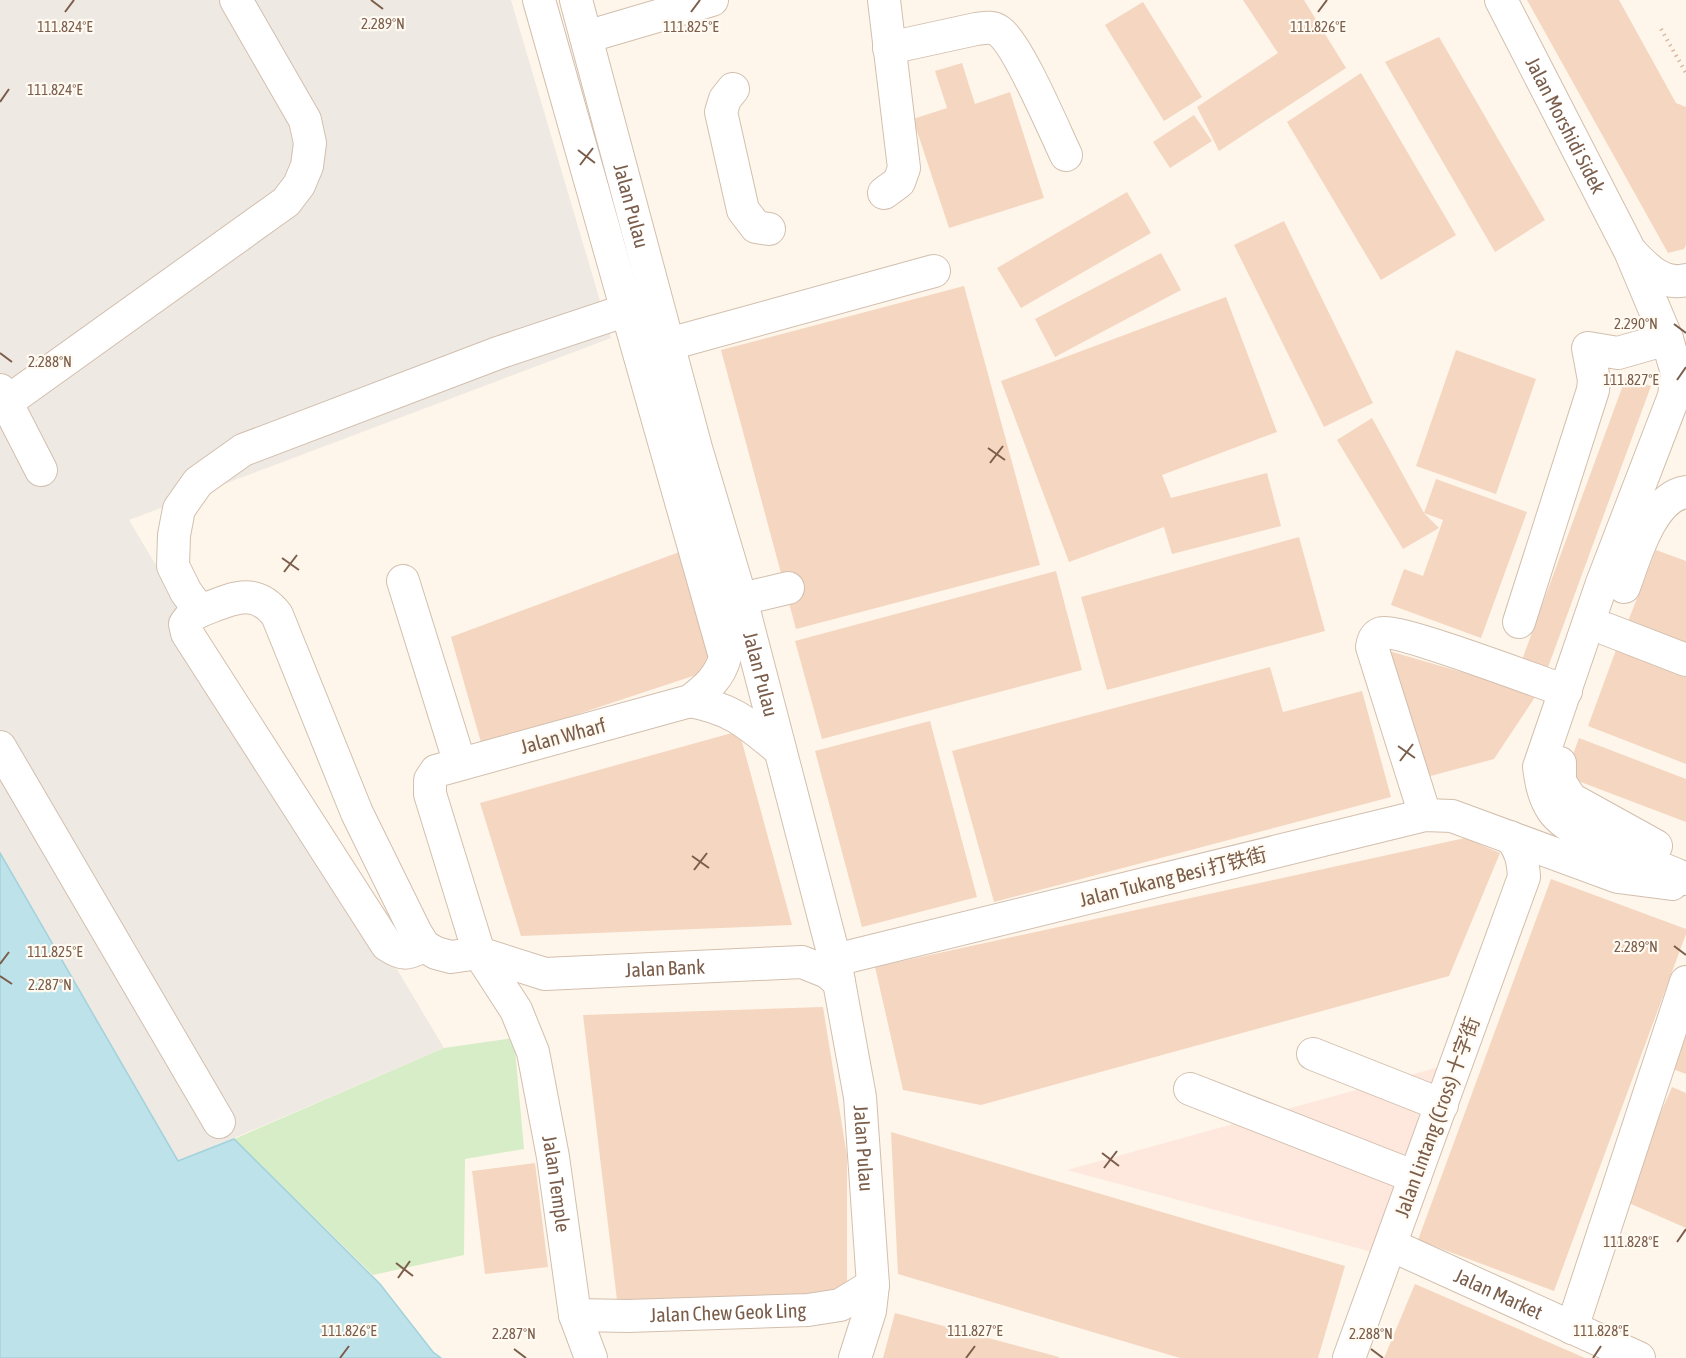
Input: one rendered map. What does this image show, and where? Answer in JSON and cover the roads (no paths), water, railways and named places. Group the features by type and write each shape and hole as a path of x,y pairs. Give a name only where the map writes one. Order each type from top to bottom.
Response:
{"street":[{"path":"41,470 2,400 286,202 299,185 307,166 310,143 305,120 236,0"},
{"name":"Jalan Pulau","path":"539,0 717,629"},
{"name":"Jalan Pulau","path":"576,0 696,448 741,600 837,971 860,1097 873,1285 870,1311 855,1358"},
{"path":"586,37 712,0"},
{"path":"884,0 904,168 899,182 885,193"},
{"name":"Jalan Morshidi Sidek","path":"1501,0 1630,251"},
{"path":"889,48 976,29 990,27 999,31 1014,47 1066,155"},
{"path":"733,89 725,99 721,112 743,210 756,227 769,229"},
{"path":"1630,251 1651,273 1676,283 1686,280"},
{"path":"1630,251 1667,339 1677,373 1674,396 1602,583 1539,767 1541,785 1547,800 1564,823 1592,839 1686,881"},
{"path":"669,344 934,271"},
{"path":"200,611 186,592 173,566 174,535 179,509 198,482 243,450 498,353 627,310"},
{"path":"1519,622 1593,390 1594,380 1588,348 1618,353 1667,339"},
{"path":"1685,494 1666,501 1651,521 1606,629 1560,761 1560,782 1571,799 1686,862"},
{"path":"403,581 448,768"},
{"path":"741,600 788,588"},
{"path":"424,946 406,954 397,952 387,945 186,633 185,624 191,616 246,597 260,599 269,604 277,615 357,813 416,933 424,946 436,953 451,957 478,953"},
{"name":"Jalan Wharf","path":"448,768 690,701 704,691 722,668 725,657 717,629"},
{"path":"1606,629 1686,660"},
{"path":"1425,815 1372,647 1376,636 1384,633 1420,641 1566,691"},
{"name":"Jalan Wharf","path":"690,701 713,705 725,710 742,720 780,750"},
{"path":"0,747 219,1122"},
{"name":"Jalan Temple","path":"448,768 430,780 430,794 478,953 516,1011 533,1052 553,1156 575,1315 591,1358"},
{"name":"Jalan Tukang Besi 打铁街","path":"837,971 1425,815 1452,816 1618,877 1671,884 1686,881"},
{"name":"Jalan Lintang (Cross) 十字街","path":"1349,1358 1524,877 1523,861 1518,845 1510,837"},
{"path":"1524,877 1553,853"},
{"path":"785,962 805,941 810,932 816,918 819,897"},
{"name":"Jalan Bank","path":"478,953 545,974 785,962 802,962 827,972 837,971"},
{"path":"516,1011 545,974"},
{"path":"1572,1328 1686,982"},
{"path":"1313,1054 1442,1105"},
{"path":"1190,1089 1415,1177"},
{"name":"Jalan Market","path":"1391,1245 1639,1358"},
{"name":"Jalan Chew Geok Ling","path":"575,1315 628,1316 807,1310 840,1305 873,1285"}],"water":[{"path":"0,853 178,1161 234,1139 380,1284 433,1352 441,1358 0,1358"}]}
